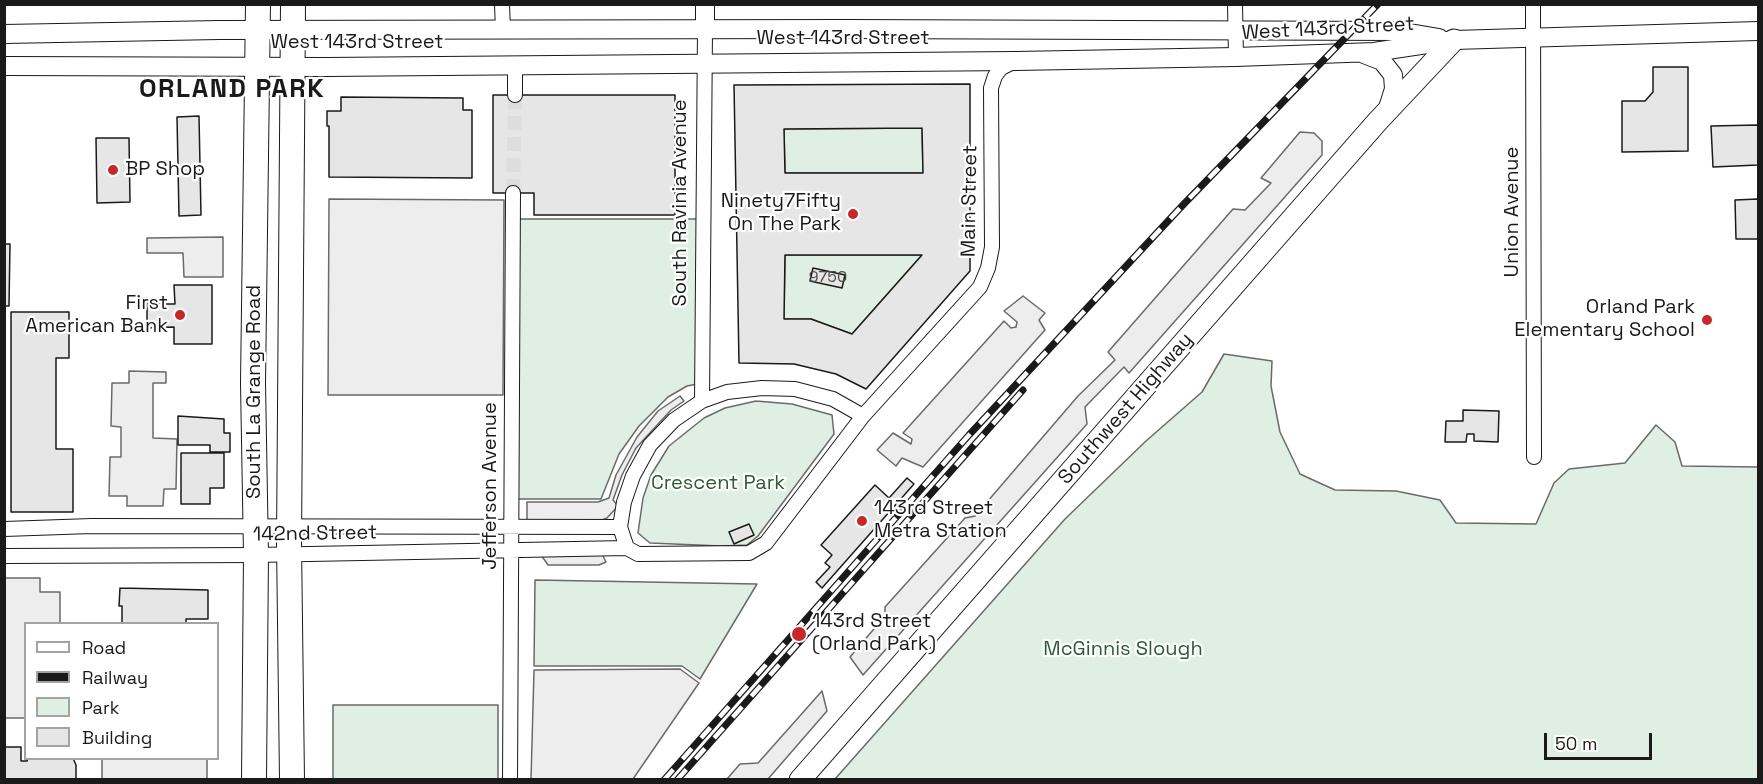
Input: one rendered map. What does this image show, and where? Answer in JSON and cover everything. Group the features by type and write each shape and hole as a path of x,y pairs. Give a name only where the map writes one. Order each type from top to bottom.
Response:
{"highway":[{"name":"South La Grange Road","path":"254,780 256,555 253,384 258,4"},
{"name":"South La Grange Road","path":"292,780 290,526 293,4"}],"main road":[{"name":"South Ravinia Avenue","path":"705,4 705,29"},
{"name":"West 143rd Street","path":"4,34 75,31 705,29 1398,31 1454,40"},
{"path":"1454,40 1758,31"},
{"name":"West 143rd Street","path":"4,66 1015,61 1236,57 1354,52 1409,48 1454,40"},
{"name":"Southwest Highway","path":"800,780 1386,111 1454,40"},
{"path":"1354,52 1377,57 1394,75 1394,89 1386,111"}],"street":[{"path":"502,4 503,30"},
{"path":"1235,4 1236,57"},
{"name":"Union Avenue","path":"1533,4 1534,458"},
{"name":"South Ravinia Avenue","path":"702,401 705,29"},
{"path":"959,61 975,65 985,73 990,93"},
{"name":"Main Street","path":"627,548 638,554 749,553 766,543 863,416 980,286 988,268 992,247 990,93 995,76 1001,68 1015,61"},
{"path":"514,64 514,95"},
{"name":"Jefferson Avenue","path":"510,780 513,193"},
{"path":"627,548 620,527 624,502 633,476 650,445 674,420 702,401 727,392 762,388 795,389 833,399 863,416"},
{"name":"142nd Street","path":"4,529 92,526 620,527"},
{"name":"142nd Street","path":"4,556 256,555 627,548"}],"green space":[{"path":"922,128 923,173 785,173 784,129"},
{"path":"516,219 698,219 697,384 687,386 668,397 639,426 619,454 601,499 513,499"},
{"path":"785,255 922,255 852,334 811,319 784,319"},
{"name":"McGinnis Slough","path":"1224,354 1272,361 1271,386 1280,432 1300,474 1335,490 1396,491 1440,500 1456,523 1536,524 1554,483 1569,469 1625,463 1656,425 1675,442 1682,466 1758,467 1758,779 835,779 1065,519 1146,441 1202,392"},
{"name":"Crescent Park","path":"756,401 792,404 832,415 834,434 758,536 747,545 650,543 638,533 643,498 651,475 669,446 704,418 725,408"},
{"path":"535,580 757,584 700,679 682,666 534,666"},
{"path":"333,705 498,705 498,779 333,779"}],"shaded area":[{"path":"1300,132 1314,133 1322,141 1322,155 1129,373 1124,367 1085,407 1087,424 863,675 850,657 885,616 885,607 965,518 975,516 1078,396 1115,360 1108,352 1233,209 1245,210 1271,183 1261,178"},
{"path":"329,199 504,200 503,395 328,395"},
{"path":"223,237 223,277 184,277 183,253 147,253 147,238"},
{"path":"1023,296 1045,313 1039,320 1045,330 923,467 902,458 896,466 877,450 893,433 911,444 912,439 903,433 1004,321 1011,328 1016,327 1017,322 1004,311"},
{"path":"129,371 166,372 166,383 153,383 153,438 177,439 176,489 164,489 163,506 127,506 127,496 109,496 110,457 121,457 121,427 111,426 112,383 129,383"},
{"path":"680,396 684,401 671,410 636,448 622,475 613,500 618,506 607,518 594,523 541,525 536,520 527,520 527,502 598,502 609,498 616,475 637,437 658,411"},
{"path":"602,554 606,562 599,565 548,565 541,555"},
{"path":"5,578 40,578 40,592 60,592 60,622 24,622 24,718 5,718"},
{"path":"680,669 699,683 633,779 531,779 534,670"},
{"path":"822,691 827,711 768,779 727,779 740,764 758,763"},
{"path":"102,760 207,760 207,779 102,779"}],"building":[{"path":"1653,67 1688,67 1688,151 1622,152 1622,101 1645,101 1653,92"},
{"name":"Ninety7Fifty On The Park","path":"970,84 970,271 866,389 836,374 794,364 739,363 734,85","holes":["922,128 923,173 785,173 784,129","785,255 922,255 852,334 811,319 784,319"]},
{"path":"493,95 675,95 675,215 534,215 534,193 493,193"},
{"path":"341,97 463,98 463,110 472,110 472,178 329,177 327,111 341,111"},
{"path":"199,116 201,215 179,216 177,117"},
{"path":"1758,125 1758,165 1713,167 1711,126"},
{"name":"BP Shop","path":"96,138 129,138 130,202 97,203"},
{"path":"1758,199 1758,239 1736,239 1735,200"},
{"path":"4,244 10,244 9,306 4,306"},
{"name":"Ninety7Fifty On The Park","path":"813,268 845,275 842,288 810,281"},
{"name":"First American Bank","path":"174,285 212,285 212,344 174,344 174,327 147,328 147,304 175,304"},
{"path":"11,312 69,312 69,358 56,358 56,449 73,449 73,512 11,512"},
{"path":"1463,410 1499,411 1498,442 1474,441 1474,434 1467,434 1466,442 1445,442 1446,421 1463,421"},
{"path":"178,416 224,419 224,433 230,433 230,452 210,452 210,445 178,445"},
{"path":"181,453 224,453 224,488 210,488 210,504 181,504"},
{"name":"143rd Street Metra Station","path":"907,478 914,484 822,588 816,582 830,567 825,563 832,555 821,545 875,485 889,498"},
{"path":"749,524 754,535 734,544 729,532"},
{"path":"120,588 208,590 208,619 186,619 186,622 122,622 122,606 119,606"},
{"path":"4,747 21,747 21,761 74,760 76,765 76,780 4,780"}],"tunnel":[{"path":"513,193 515,95"}],"railway":[{"path":"664,780 969,435 1182,206 1378,4"},
{"path":"677,780 1023,390"}],"place":[{"name":"BP Shop","path":"113,170"},
{"name":"Ninety7Fifty On The Park","path":"853,214"},
{"name":"First American Bank","path":"180,315"},
{"name":"Orland Park Elementary School","path":"1707,320"},
{"name":"143rd Street Metra Station","path":"862,521"},
{"name":"143rd Street (Orland Park)","path":"799,634"}],"district":[{"name":"ORLAND PARK","path":"232,90"}]}
